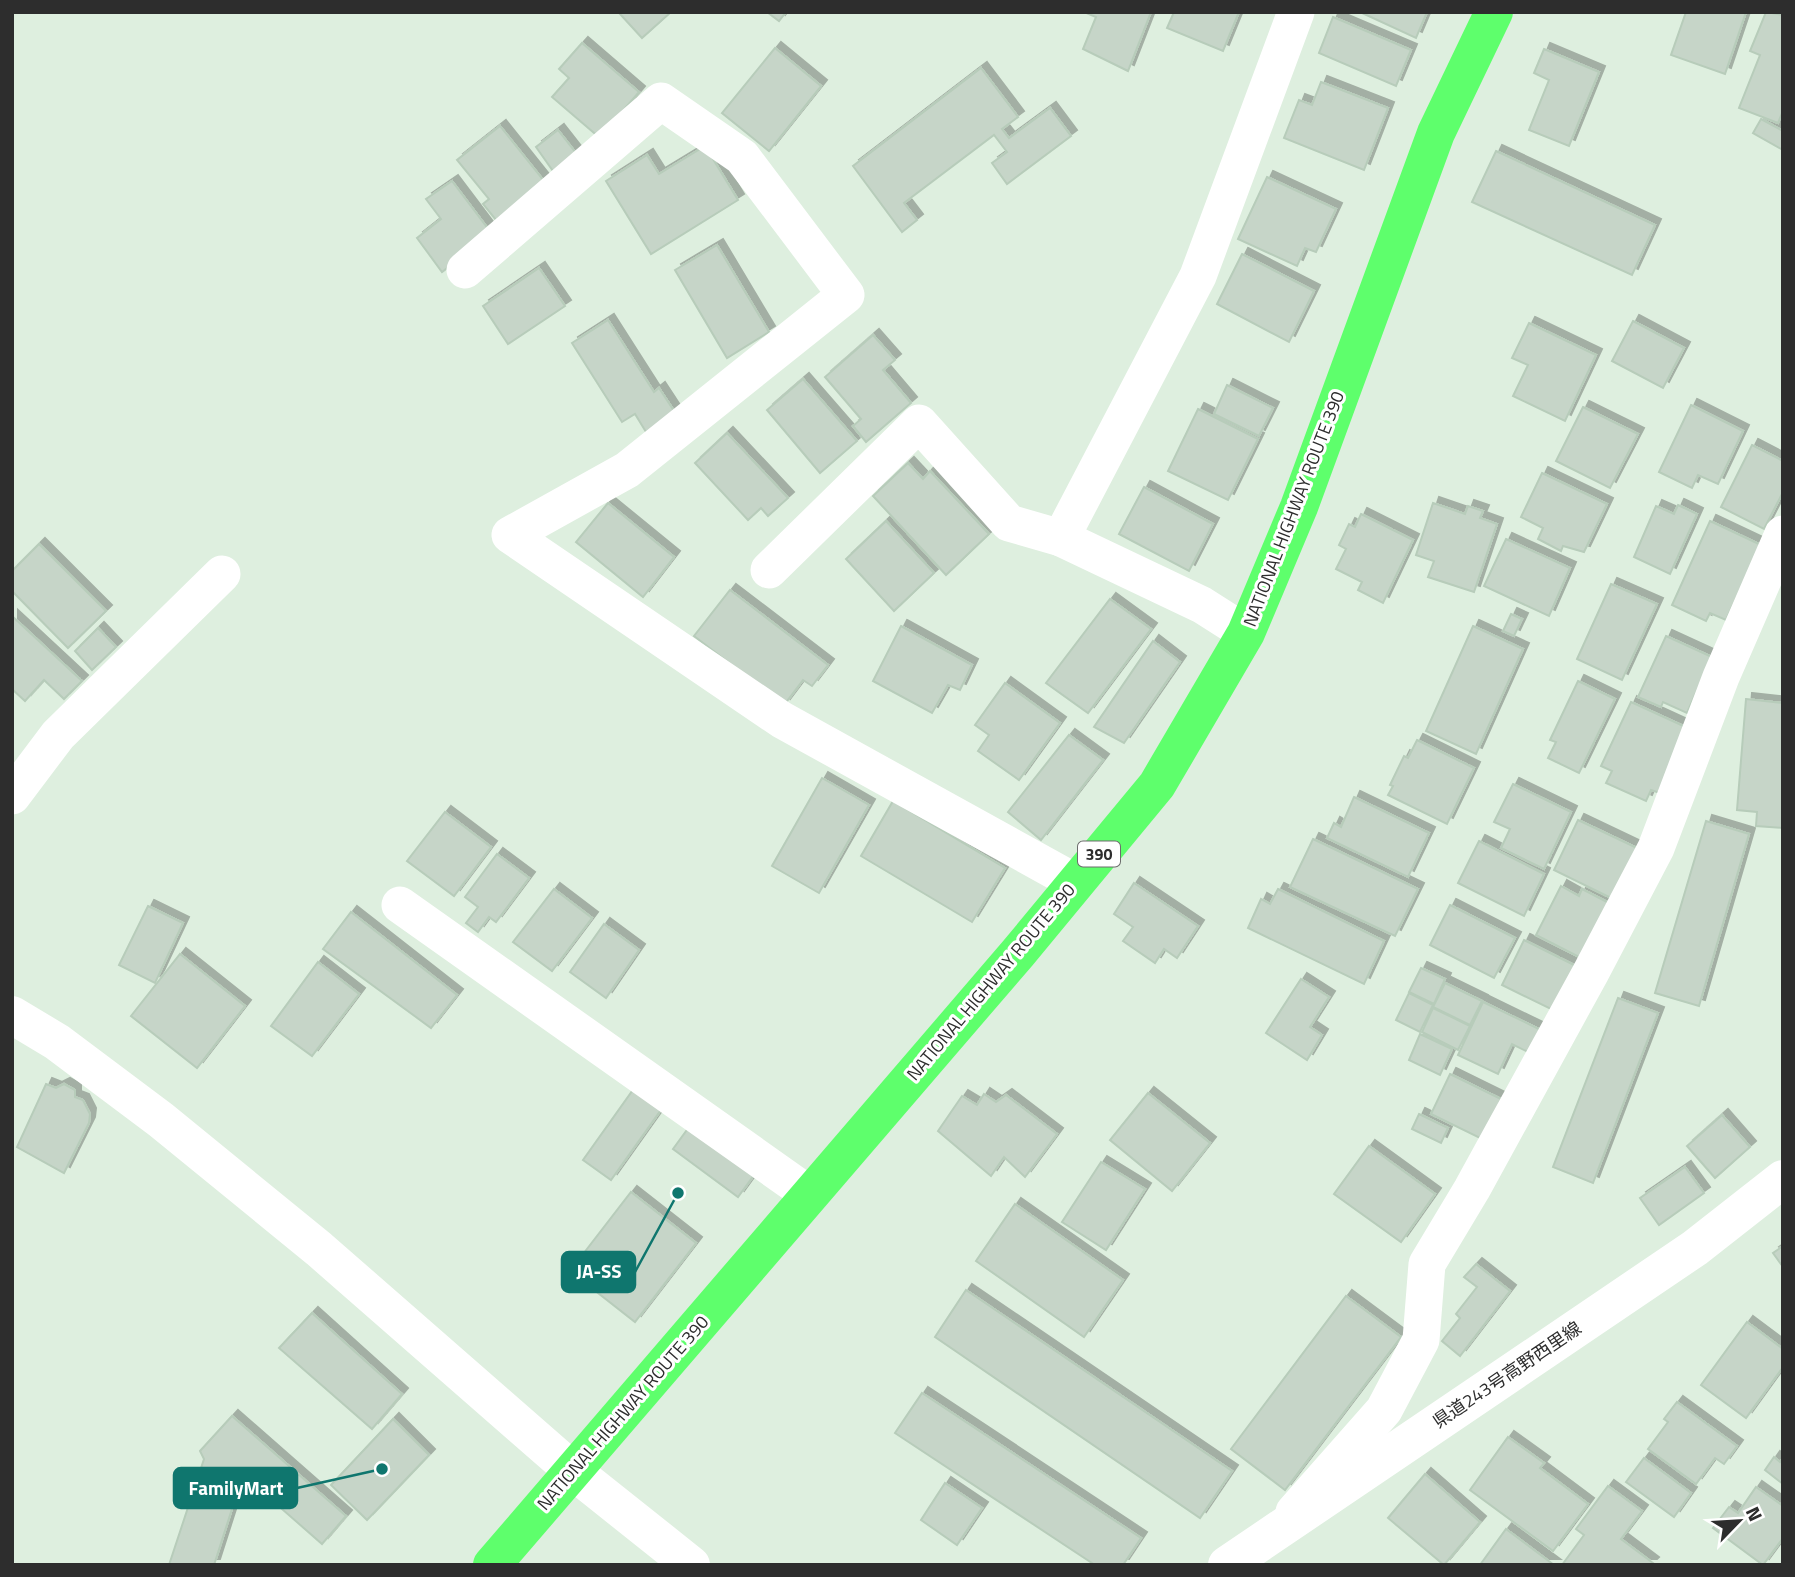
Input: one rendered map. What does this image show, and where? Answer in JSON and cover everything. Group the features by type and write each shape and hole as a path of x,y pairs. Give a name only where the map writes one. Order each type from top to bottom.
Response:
{"highway":[{"name":"NATIONAL HIGHWAY ROUTE 390","path":"492,1565 1018,953 1157,785 1246,633 1299,507 1436,133 1494,12"}],"street":[{"path":"1061,538 1198,276 1296,12"},
{"path":"465,270 661,101 742,157 846,295 627,470 510,535 782,720 1075,882"},
{"path":"769,570 919,423 1010,523 1061,538 1202,605 1246,633"},
{"path":"1277,1530 1384,1410 1421,1340 1427,1265 1479,1177 1656,848 1721,677 1783,534"},
{"path":"12,796 58,735 222,574"},
{"path":"400,905 810,1195"},
{"path":"12,1015 57,1042 161,1120 319,1249 573,1471 691,1565"},
{"name":"県道243号高野西里線","path":"1227,1565 1695,1248 1783,1179"}],"building":[{"path":"671,12 642,38 620,14"},
{"path":"767,12 786,12 779,21"},
{"path":"1084,12 1151,12 1128,71 1083,49 1096,17"},
{"path":"1174,12 1239,12 1223,51 1167,28"},
{"path":"1360,12 1427,12 1416,38"},
{"path":"1686,12 1746,12 1725,74 1671,55"},
{"path":"1766,12 1783,15 1783,111 1778,123 1739,108 1760,55 1750,51"},
{"path":"1333,17 1411,50 1396,86 1319,53"},
{"path":"582,43 639,92 600,138 552,97 569,78 559,69"},
{"path":"775,48 821,86 769,151 722,113"},
{"path":"1544,49 1599,72 1569,146 1529,130 1549,80 1534,73"},
{"path":"981,68 1018,117 1002,129 1009,138 1050,108 1071,136 1007,184 992,163 1007,152 994,135 904,203 917,220 902,232 853,166"},
{"path":"1321,82 1388,108 1364,170 1284,138 1299,100 1312,105"},
{"path":"1761,119 1783,131 1783,150 1753,133"},
{"path":"500,126 544,181 496,220 483,204 489,199 457,160"},
{"path":"558,130 576,153 553,171 536,147"},
{"path":"705,146 738,200 651,254 606,181 647,155 659,174"},
{"path":"1496,151 1655,225 1632,275 1472,202"},
{"path":"1267,177 1336,209 1316,252 1305,248 1297,266 1238,239"},
{"path":"452,181 492,234 442,272 417,238 441,219 426,199"},
{"path":"717,245 769,332 727,358 675,270"},
{"path":"1242,254 1314,291 1289,342 1217,304"},
{"path":"539,268 565,306 508,344 483,306"},
{"path":"608,320 654,392 659,388 676,414 646,432 635,414 622,422 572,343"},
{"path":"1633,321 1684,348 1663,388 1612,361"},
{"path":"1529,323 1596,355 1565,421 1513,396 1528,365 1512,358"},
{"path":"873,335 895,360 883,370 911,403 866,442 853,426 861,419 825,377"},
{"path":"803,379 857,441 820,473 767,410"},
{"path":"1227,385 1273,408 1259,436 1214,414"},
{"path":"1691,405 1743,431 1718,484 1698,475 1692,488 1659,472"},
{"path":"1583,407 1638,434 1610,488 1556,461"},
{"path":"1198,409 1258,439 1228,500 1168,471"},
{"path":"727,433 788,498 768,516 761,508 748,520 695,463"},
{"path":"1752,445 1783,461 1783,492 1764,529 1721,507"},
{"path":"908,463 923,479 930,471 989,534 946,575 873,496"},
{"path":"1542,473 1607,504 1584,552 1563,546 1561,551 1538,539 1543,528 1521,517"},
{"path":"1144,487 1213,524 1189,571 1119,534"},
{"path":"608,503 674,557 643,597 576,542"},
{"path":"1433,503 1465,514 1468,506 1483,511 1480,518 1497,524 1474,592 1428,577 1434,561 1416,555"},
{"path":"1678,505 1697,514 1670,574 1634,557 1656,506 1674,514"},
{"path":"1361,514 1413,540 1383,603 1358,590 1362,582 1336,569 1346,549 1339,545 1349,524 1355,527"},
{"path":"886,521 934,573 894,611 846,559"},
{"path":"1710,521 1761,545 1726,620 1710,613 1706,621 1672,605"},
{"path":"1506,539 1570,568 1549,616 1484,586"},
{"path":"39,544 106,611 68,648 12,591 12,571"},
{"path":"1611,584 1657,604 1622,680 1577,659"},
{"path":"730,590 828,665 812,686 803,680 784,705 694,636"},
{"path":"1110,599 1151,629 1088,713 1046,683"},
{"path":"1511,614 1522,619 1514,636 1503,631"},
{"path":"12,616 82,681 64,699 44,680 25,701 12,689"},
{"path":"901,626 972,665 960,690 948,685 932,713 873,681"},
{"path":"1473,626 1523,649 1476,754 1426,731"},
{"path":"98,628 116,647 92,670 75,651"},
{"path":"1666,636 1712,657 1687,713 1663,702 1661,707 1638,697"},
{"path":"1153,641 1180,662 1124,743 1094,727"},
{"path":"1578,681 1615,699 1579,773 1548,758 1556,742 1550,740"},
{"path":"1005,683 1060,723 1019,780 978,751 989,735 975,725"},
{"path":"1746,699 1783,703 1783,828 1756,826 1757,812 1737,810"},
{"path":"1631,702 1690,729 1660,793 1651,790 1646,801 1606,783 1612,771 1601,766"},
{"path":"1069,735 1103,760 1041,840 1008,812"},
{"path":"1417,740 1474,768 1447,824 1388,795 1404,756 1408,758"},
{"path":"822,778 869,805 819,893 772,866"},
{"path":"1513,784 1571,812 1544,869 1501,848 1510,829 1494,822"},
{"path":"1354,797 1429,833 1408,877 1327,838 1334,823 1341,827"},
{"path":"893,801 1005,868 972,922 861,856"},
{"path":"445,812 491,847 454,896 407,861"},
{"path":"1578,820 1637,848 1613,899 1554,870"},
{"path":"1706,821 1749,834 1699,1006 1655,993"},
{"path":"1313,839 1418,889 1395,936 1290,887"},
{"path":"1479,841 1544,874 1524,916 1458,883"},
{"path":"497,854 529,878 496,922 489,917 478,932 466,923 478,907 465,897"},
{"path":"1134,883 1198,926 1177,958 1164,949 1155,963 1123,941 1133,927 1114,914"},
{"path":"1561,886 1579,896 1582,889 1609,903 1581,958 1536,935"},
{"path":"554,889 592,918 552,971 513,942"},
{"path":"1278,889 1384,941 1364,984 1248,928 1261,899 1270,904"},
{"path":"1450,905 1515,938 1494,978 1430,945"},
{"path":"148,906 183,923 155,983 119,965"},
{"path":"351,912 457,995 431,1028 323,949"},
{"path":"604,924 639,950 606,998 570,972"},
{"path":"1524,940 1576,966 1555,1011 1502,985"},
{"path":"180,954 245,1006 197,1068 131,1016"},
{"path":"318,962 359,994 312,1056 271,1026"},
{"path":"1421,968 1445,979 1434,1004 1409,992"},
{"path":"1301,979 1329,997 1310,1027 1322,1035 1307,1060 1266,1033"},
{"path":"1445,983 1482,1001 1470,1025 1433,1007"},
{"path":"1409,993 1433,1005 1420,1032 1396,1020"},
{"path":"1618,998 1658,1013 1593,1183 1553,1167"},
{"path":"1483,1002 1541,1030 1530,1053 1512,1044 1498,1074 1458,1055"},
{"path":"1433,1008 1470,1026 1458,1050 1422,1032"},
{"path":"1420,1034 1452,1049 1440,1075 1409,1060"},
{"path":"1450,1074 1501,1099 1482,1139 1431,1114"},
{"path":"46,1084 56,1088 64,1084 75,1090 75,1097 83,1100 90,1114 89,1123 64,1173 17,1147"},
{"path":"635,1087 663,1107 611,1180 583,1160"},
{"path":"1148,1093 1210,1143 1172,1191 1110,1140"},
{"path":"984,1094 996,1102 1006,1095 1057,1134 1025,1177 1004,1157 991,1176 938,1131 962,1096 977,1105"},
{"path":"1419,1114 1448,1128 1441,1143 1412,1129"},
{"path":"1722,1115 1750,1147 1715,1178 1687,1146"},
{"path":"692,1123 757,1171 738,1197 673,1149"},
{"path":"1369,1146 1435,1194 1401,1242 1334,1194"},
{"path":"1101,1162 1145,1189 1106,1250 1062,1222"},
{"path":"1685,1167 1704,1193 1659,1225 1640,1198"},
{"path":"631,1192 696,1243 635,1322 570,1271"},
{"path":"1015,1204 1123,1280 1084,1337 976,1261"},
{"path":"1783,1246 1783,1267 1773,1253"},
{"path":"1476,1264 1510,1291 1460,1356 1442,1341 1460,1318 1456,1314 1477,1287 1464,1277"},
{"path":"966,1290 1232,1471 1200,1518 935,1337"},
{"path":"1346,1296 1401,1337 1285,1490 1231,1449"},
{"path":"312,1313 402,1394 372,1429 279,1348"},
{"path":"1747,1322 1783,1349 1783,1367 1746,1418 1701,1385"},
{"path":"922,1393 1141,1538 1123,1565 1095,1565 895,1433"},
{"path":"1677,1402 1737,1446 1724,1464 1715,1458 1696,1484 1648,1449 1668,1422 1664,1419"},
{"path":"232,1416 346,1516 322,1544 250,1481 240,1484 214,1565 169,1565 204,1459 200,1451"},
{"path":"393,1419 429,1455 367,1520 331,1485"},
{"path":"1508,1437 1544,1463 1540,1468 1588,1504 1553,1551 1470,1490"},
{"path":"1774,1457 1780,1462 1783,1458 1783,1484 1765,1470"},
{"path":"1644,1458 1691,1493 1674,1517 1626,1482"},
{"path":"1425,1474 1480,1522 1444,1565 1388,1518"},
{"path":"945,1483 982,1508 957,1545 921,1520"},
{"path":"1608,1486 1642,1511 1621,1539 1653,1563 1562,1565 1584,1535 1576,1529"},
{"path":"1756,1487 1783,1506 1783,1538 1763,1565 1713,1528 1729,1507 1738,1513"},
{"path":"1506,1529 1554,1565 1480,1565"}],"place":[{"name":"JA-SS","path":"678,1193"},
{"name":"FamilyMart","path":"382,1469"}]}
